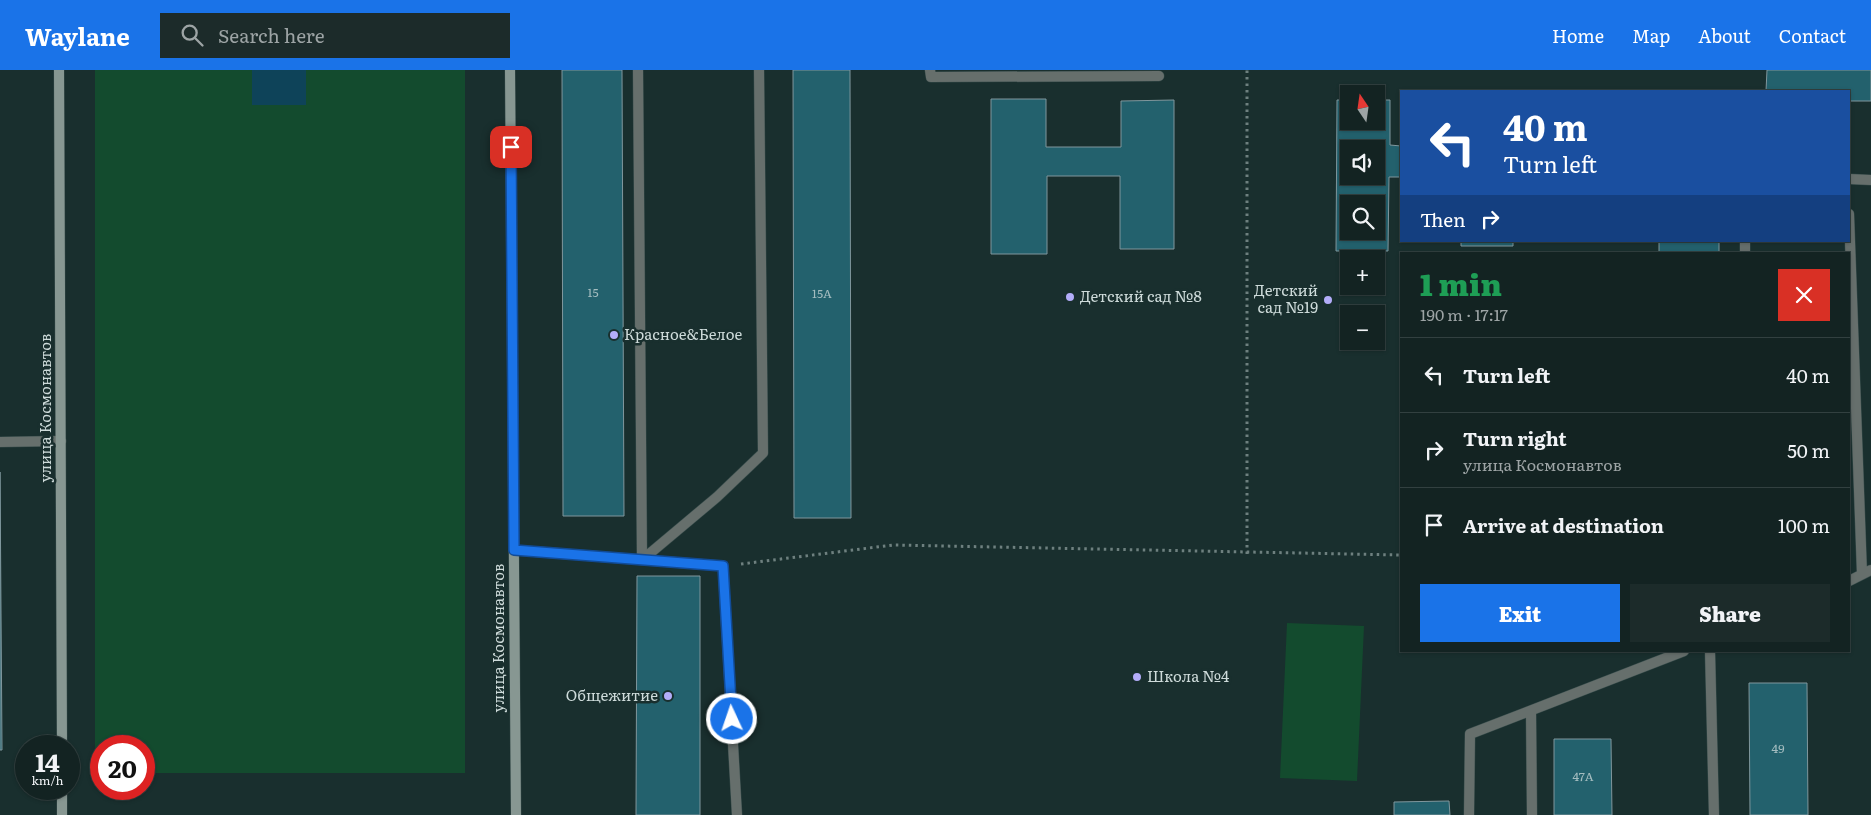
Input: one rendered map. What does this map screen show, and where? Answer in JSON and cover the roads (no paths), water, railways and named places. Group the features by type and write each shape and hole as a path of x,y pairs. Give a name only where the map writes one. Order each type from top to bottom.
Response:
{"street":[{"name":"улица Космонавтов","path":"59,70 62,735"},
{"name":"улица Космонавтов","path":"510,70 516,815"},
{"path":"62,800 62,815"}],"lane":[{"path":"638,70 642,560"},
{"path":"642,560 717,497 763,453 759,70"},
{"path":"930,70 931,77 1158,76"},
{"path":"1850,179 1871,180"},
{"path":"1850,234 1867,572 1850,580"},
{"path":"0,442 61,441"},
{"path":"514,550 723,566 737,815"},
{"path":"1469,815 1470,734 1681,652"},
{"path":"1710,652 1714,815"},
{"path":"1531,711 1532,815"}],"water":[{"path":"252,70 306,70 306,105 252,105"}],"place":[{"name":"Детский сад №8","path":"1070,297"},
{"name":"Детский сад №19","path":"1328,300"},
{"name":"Красное&Белое","path":"614,335"},
{"name":"Школа №4","path":"1137,677"},
{"name":"Общежитие","path":"668,696"}]}
